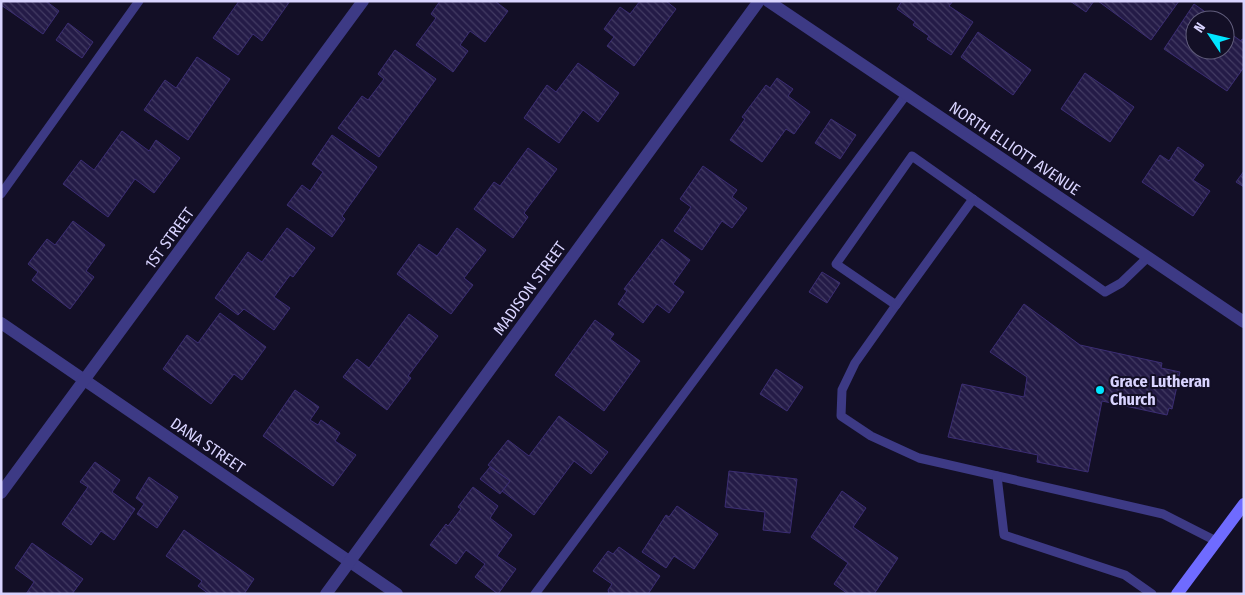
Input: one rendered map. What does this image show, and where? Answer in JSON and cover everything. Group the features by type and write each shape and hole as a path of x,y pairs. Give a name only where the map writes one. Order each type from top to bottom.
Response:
{"street":[{"name":"1ST STREET","path":"1,493 363,1"},
{"name":"MADISON STREET","path":"326,594 759,1"},
{"name":"NORTH ELLIOTT AVENUE","path":"768,1 1244,322"},
{"name":"DANA STREET","path":"1,323 397,594"},
{"path":"1177,594 1244,504"}],"lane":[{"path":"1,194 139,1"},
{"path":"536,594 906,95"},
{"path":"896,305 836,264 912,156 1104,292 1121,284 1148,257"},
{"path":"973,199 856,363 842,390 841,416 871,436 919,458 1163,514 1216,541"},
{"path":"996,476 1004,535 1125,575 1152,594"}],"building":[{"path":"1,1 46,1 59,11 43,34 1,5"},
{"path":"239,1 290,1 262,41 253,34 238,55 213,38"},
{"path":"440,1 495,1 508,11 485,42 470,31 460,45 468,51 453,72 416,45 436,18 431,14"},
{"path":"640,1 666,1 676,9 634,66 607,46 614,37 604,29 620,7 630,14"},
{"path":"902,1 953,1 949,6 973,22 951,55 927,39 929,36 913,25 915,22 897,9"},
{"path":"1070,1 1094,1 1086,12"},
{"path":"1098,1 1179,1 1151,40"},
{"path":"1194,4 1203,10 1190,10"},
{"path":"1185,18 1185,60 1235,60 1235,37 1241,41 1242,39 1244,40 1244,67 1227,91 1164,49"},
{"path":"68,23 93,42 82,58 56,40"},
{"path":"978,32 1031,70 1013,95 961,57"},
{"path":"395,50 436,79 379,157 338,128 362,96 368,100 384,79 378,74"},
{"path":"197,57 230,79 188,140 144,110 165,80 176,88"},
{"path":"578,63 619,93 598,122 583,110 559,143 524,118 547,85 556,92"},
{"path":"1085,73 1134,107 1110,142 1061,109"},
{"path":"777,78 793,89 788,96 810,112 794,134 786,129 762,162 730,140 745,119 742,117 766,85 770,88"},
{"path":"831,119 856,135 840,159 815,143"},
{"path":"122,131 149,151 156,140 180,158 154,193 135,179 108,217 63,184 81,160 94,170"},
{"path":"332,135 377,167 342,216 345,219 332,237 287,205 302,185 310,191 323,172 312,164"},
{"path":"1178,147 1204,165 1193,180 1210,191 1193,216 1142,182 1160,155 1169,161"},
{"path":"528,148 557,169 524,213 528,217 513,238 474,209 494,182 500,186"},
{"path":"703,166 737,190 732,197 747,208 732,228 722,221 702,250 674,231 691,207 680,199"},
{"path":"1244,171 1244,187 1236,182"},
{"path":"73,221 105,245 86,271 94,277 70,309 32,280 38,272 28,264 47,239 55,245"},
{"path":"287,228 315,248 293,277 290,275 274,297 290,308 274,330 244,309 238,315 215,298 248,252 262,262"},
{"path":"457,228 486,250 464,278 473,285 451,314 397,274 419,244 437,256"},
{"path":"662,239 690,260 673,284 684,292 669,313 657,304 643,323 618,304 627,291 624,289"},
{"path":"822,272 840,283 827,303 809,292"},
{"name":"Grace Lutheran Church","path":"1024,304 1080,345 1162,363 1161,368 1180,372 1172,409 1169,408 1167,415 1102,401 1088,472 1037,462 1038,455 948,437 962,384 1024,397 1027,377 990,352"},
{"path":"220,313 266,347 242,380 234,374 211,404 163,369 187,335 198,343"},
{"path":"409,314 438,336 408,376 411,378 387,410 343,377 357,359 369,368"},
{"path":"595,320 614,334 610,339 640,361 604,411 555,375"},
{"path":"776,369 803,387 787,411 760,394"},
{"path":"295,390 319,407 310,420 318,425 321,420 340,433 335,441 356,455 333,486 263,436"},
{"path":"559,416 608,452 591,474 574,461 534,515 502,491 510,481 488,465 508,440 529,456"},
{"path":"95,462 120,480 112,492 135,509 114,540 101,531 91,545 62,524 88,487 80,482"},
{"path":"490,467 510,481 500,494 480,479"},
{"path":"729,471 797,479 790,533 763,530 765,512 725,507"},
{"path":"149,477 178,497 157,528 137,514 144,504 136,498"},
{"path":"473,487 498,506 490,518 512,535 497,556 516,569 498,594 475,577 485,564 466,550 456,564 430,545 446,524 448,526 461,509 458,507"},
{"path":"842,491 866,508 853,527 898,558 874,594 848,594 834,584 848,563 811,537"},
{"path":"677,506 718,534 694,569 674,556 666,568 642,552 666,515 669,517"},
{"path":"184,530 254,579 244,594 209,594 198,586 202,581 166,556"},
{"path":"32,543 83,579 72,594 26,594 34,582 15,568"},
{"path":"619,547 660,576 648,594 609,594 608,590 612,584 593,571 608,551 613,554"}],"place":[{"name":"Grace Lutheran Church","path":"1100,390"}]}
